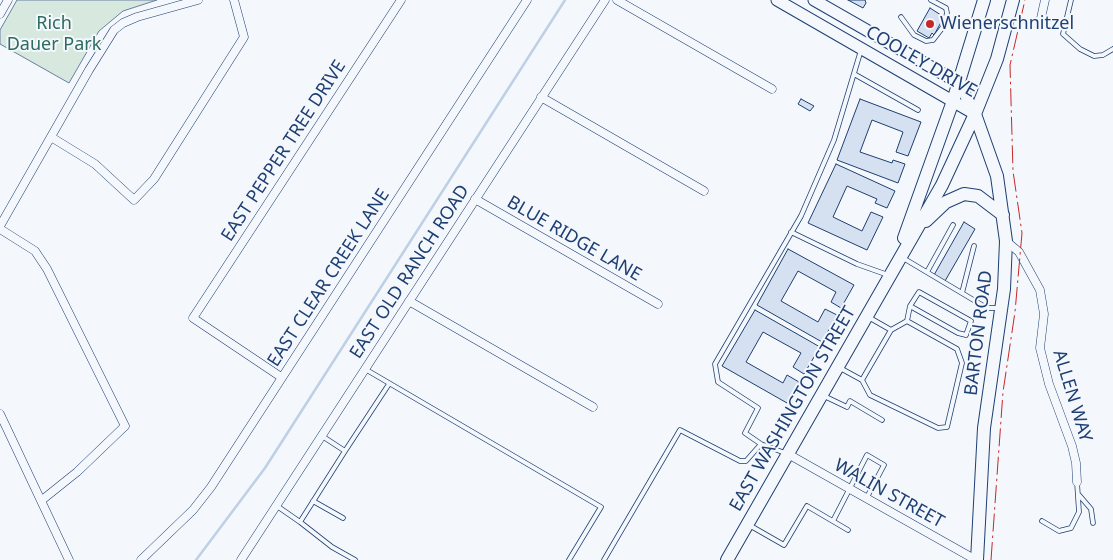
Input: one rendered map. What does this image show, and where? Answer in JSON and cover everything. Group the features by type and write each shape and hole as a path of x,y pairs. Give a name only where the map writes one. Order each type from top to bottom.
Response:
{"main road":[{"name":"EAST WASHINGTON STREET","path":"890,276 928,177 984,0"},
{"name":"EAST WASHINGTON STREET","path":"727,560 942,185 975,114 997,59 1013,0"},
{"name":"BARTON ROAD","path":"975,114 997,176 1006,241 1001,308 984,428 977,560"},
{"path":"916,230 946,202 964,194 978,196 1003,215"}],"street":[{"path":"0,14 8,0"},
{"path":"42,500 77,472 125,426 47,270 35,251 0,228 114,30 137,17 198,0"},
{"path":"51,137 96,164 134,200 154,179 244,37 234,0"},
{"name":"EAST PEPPER TREE DRIVE","path":"281,377 193,318 401,0"},
{"name":"EAST CLEAR CREEK LANE","path":"141,560 193,510 527,0"},
{"name":"EAST OLD RANCH ROAD","path":"241,560 605,0"},
{"path":"617,0 772,89"},
{"name":"COOLEY DRIVE","path":"778,0 975,114"},
{"path":"802,14 812,0"},
{"name":"COOLEY DRIVE","path":"812,0 959,83 975,114"},
{"path":"1041,18 1045,0"},
{"path":"541,97 704,191"},
{"name":"BLUE RIDGE LANE","path":"475,199 658,304"},
{"name":"ALLEN WAY","path":"1006,241 1018,252 1040,290 1044,314 1040,348 1049,384 1072,446 1077,482"},
{"path":"409,301 593,407"},
{"path":"0,414 42,500 68,560"},
{"name":"WALIN STREET","path":"788,454 977,560"}],"lane":[{"path":"901,17 914,35 926,42 933,40 943,27 947,13 946,8 931,0"},
{"path":"1071,0 1063,34 1080,49 1094,56 1103,55 1113,49"},
{"path":"788,454 762,444 745,433 758,408 718,382 715,364 801,216 834,140 862,48"},
{"path":"854,74 918,110"},
{"path":"927,272 953,225"},
{"path":"791,232 857,264 890,276"},
{"path":"962,293 974,246"},
{"path":"901,257 987,308 1001,308"},
{"path":"862,380 891,330 907,321 910,306 919,292 930,296 971,321 966,335 958,333 910,306"},
{"path":"867,316 891,330"},
{"path":"838,366 862,380 870,395 938,428 948,427 962,363 957,349 907,321"},
{"path":"365,369 601,507 569,560"},
{"path":"300,522 390,384"},
{"path":"822,395 847,407 850,402 882,420"},
{"path":"604,560 680,430 740,461 746,461 762,444"},
{"path":"322,436 345,452"},
{"path":"833,521 867,455 884,465 866,499"},
{"path":"1042,521 1059,531 1071,528 1079,512 1077,482"},
{"path":"1078,494 1091,509 1093,523"},
{"path":"313,501 343,518"},
{"path":"276,506 355,560"},
{"path":"747,524 784,545 807,506 848,530"}],"green space":[{"name":"Rich Dauer Park","path":"17,0 157,0 123,11 99,31 69,83 0,44 0,30"}],"building":[{"path":"848,0 865,0 866,3 863,8"},
{"name":"Wienerschnitzel","path":"930,8 944,17 934,35 932,33 929,38 917,31"},
{"path":"801,99 814,106 810,111 798,104"},
{"path":"860,99 921,122 908,156 896,152 903,132 872,120 860,152 892,163 893,160 905,164 898,183 837,160"},
{"path":"836,164 895,191 887,208 875,203 877,199 847,186 833,217 862,231 871,212 883,217 867,250 808,223"},
{"path":"964,222 975,229 945,281 934,275"},
{"path":"788,249 854,285 841,308 831,302 836,292 798,271 781,301 818,322 825,309 837,315 822,342 757,305"},
{"path":"755,310 820,347 804,374 793,367 801,353 763,332 746,362 783,383 787,375 799,382 787,403 722,366"}],"waterway":[{"path":"196,560 265,468 565,0"}],"power":[{"path":"991,560 1003,392 1015,312 1022,233 1013,171 1010,65 1025,0"}],"place":[{"name":"Wienerschnitzel","path":"930,24"}]}
